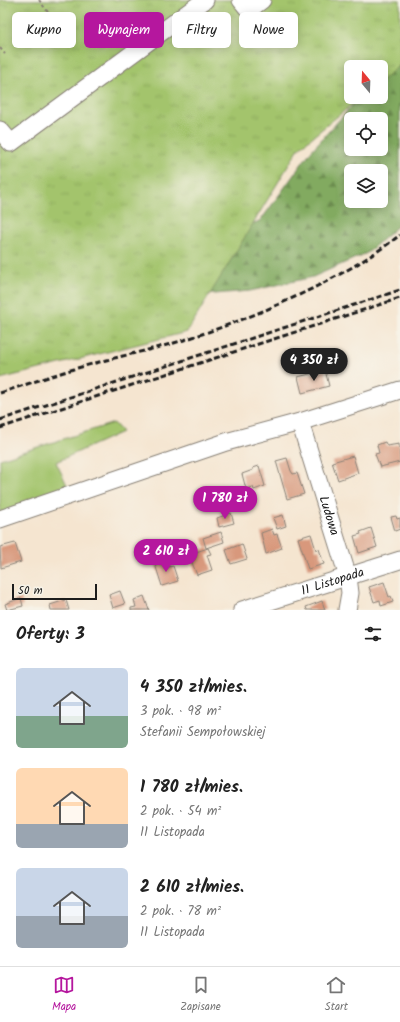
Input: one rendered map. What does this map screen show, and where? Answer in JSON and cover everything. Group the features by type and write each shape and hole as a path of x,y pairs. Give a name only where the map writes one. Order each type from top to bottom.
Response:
{"street":[{"path":"0,130 11,143 205,0"},
{"path":"241,0 249,10 262,0"},
{"path":"0,519 226,442 300,422 400,390"},
{"name":"Ludowa","path":"300,422 348,577 350,593 347,610"},
{"name":"11 Listopada","path":"242,610 400,560"}],"path":[{"path":"39,0 48,12"},
{"path":"0,48 5,54"}],"green space":[{"path":"0,0 400,0 400,65 388,75 388,60 344,60 344,104 352,104 299,148 187,332 0,379"},
{"path":"400,66 400,224 367,253 313,277 250,291 203,295 234,233 261,220 311,151 344,115 344,156 388,156 388,112 346,112 354,104 388,104 388,72"},
{"path":"114,423 122,432 56,462 69,489 0,515 0,459"}],"building":[{"path":"325,370 329,386 302,393 298,377"},
{"path":"385,442 387,446 399,444 400,462 380,467 375,454 379,453 377,445"},
{"path":"353,456 358,473 338,480 332,462"},
{"path":"287,458 293,474 297,473 304,494 287,499 276,461"},
{"path":"259,466 265,486 254,490 253,487 246,489 242,474"},
{"path":"231,513 234,523 219,527 217,518"},
{"path":"283,515 286,526 277,529 273,518"},
{"path":"396,516 397,519 400,518 400,529 395,531 391,517"},
{"path":"371,528 377,547 359,553 354,536"},
{"path":"272,529 274,535 277,534 282,548 266,554 261,533"},
{"path":"221,532 224,542 206,548 203,538"},
{"path":"311,534 316,550 319,549 324,564 308,569 298,538"},
{"path":"15,543 21,562 1,568 0,547"},
{"path":"242,544 247,559 231,564 226,550"},
{"path":"208,548 211,554 207,555 212,570 197,575 191,560 195,559 193,553"},
{"path":"161,552 163,559 150,563 148,556"},
{"path":"167,560 169,567 173,566 178,581 162,586 155,564"},
{"path":"384,582 389,597 391,596 393,602 381,606 380,600 374,602 369,587"},
{"path":"120,591 125,604 113,608 109,595"},
{"path":"144,596 149,610 131,610 131,608 136,607 134,600"},
{"path":"21,598 23,606 7,610 5,604"},
{"path":"66,600 69,610 51,610 50,605"},
{"path":"322,601 325,610 307,610 306,607"}],"railway":[{"path":"0,393 80,367 174,343 262,312 350,269 400,235"},
{"path":"0,420 400,290"},
{"path":"0,428 400,298"}]}
